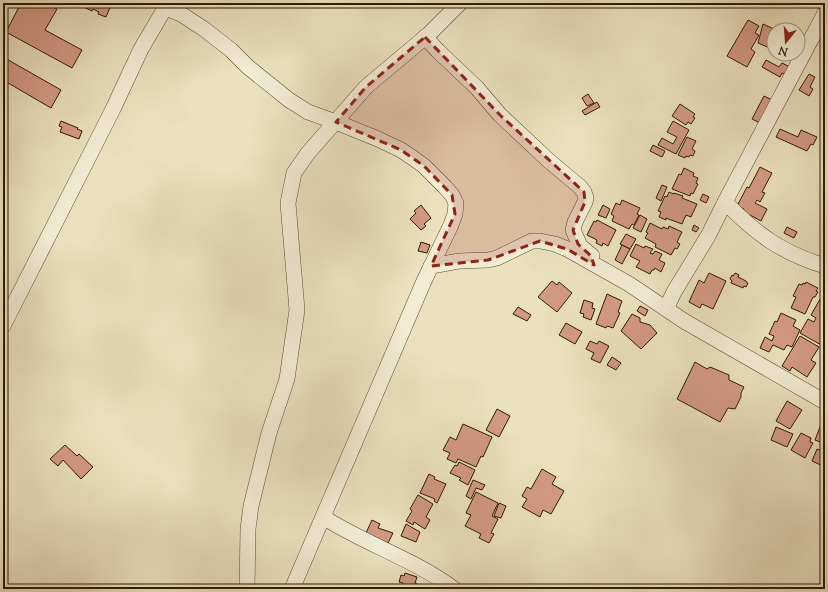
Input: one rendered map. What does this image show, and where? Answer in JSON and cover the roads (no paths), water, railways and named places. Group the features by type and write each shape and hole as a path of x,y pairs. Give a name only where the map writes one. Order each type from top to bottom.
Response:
{"street":[{"path":"248,589 248,529 250,512 269,433 287,379 297,310 288,203 294,173 308,153 366,87 425,37 460,3"},
{"path":"3,326 114,109 141,49 151,30 167,6 214,36 248,67 289,100 308,112 336,122 400,150 424,166 446,186 456,203 455,214 404,327 292,589"},
{"path":"666,309 674,292 708,236 825,13"},
{"path":"425,37 477,88 500,115 584,192 585,202 575,222 573,230 578,244 591,256 594,264"},
{"path":"725,202 753,230 774,244 793,255 825,266"},
{"path":"432,266 459,261 488,260 536,241 555,244 567,249 629,284 666,309 825,402"},
{"path":"323,517 340,528 399,556 454,589"}]}
